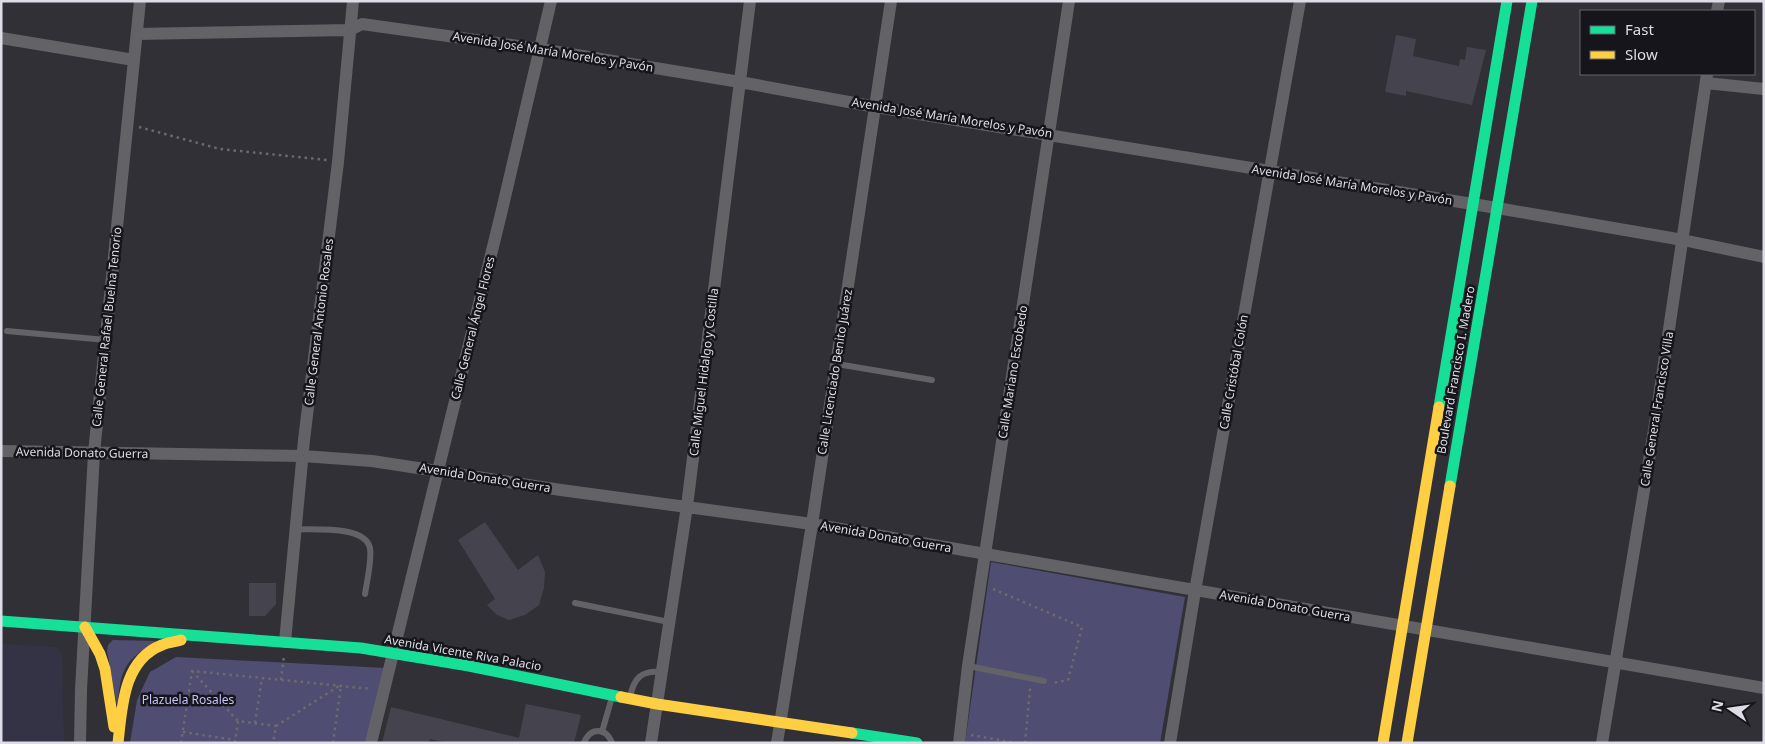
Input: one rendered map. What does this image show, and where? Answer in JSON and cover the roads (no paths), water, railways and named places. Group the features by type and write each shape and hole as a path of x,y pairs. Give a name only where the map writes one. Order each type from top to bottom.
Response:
{"main road":[{"name":"Boulevard Francisco I. Madero","path":"1383,743 1507,1"},
{"name":"Boulevard Francisco I. Madero","path":"1407,743 1532,1"},
{"name":"Avenida Vicente Riva Palacio","path":"1,621 361,648 460,665 657,704 917,743"},
{"path":"85,626 100,654 105,669 117,743"},
{"path":"117,743 124,695 133,669 150,650 163,643 211,638"}],"street":[{"name":"Calle General Rafael Buelna Tenorio","path":"80,743 94,453 140,1"},
{"name":"Calle General Antonio Rosales","path":"285,642 303,456 338,162 353,1"},
{"name":"Calle General Ángel Flores","path":"371,743 501,214 551,1"},
{"name":"Calle Miguel Hidalgo y Costilla","path":"652,743 687,506 750,1"},
{"name":"Calle Licenciado Benito Juárez","path":"777,743 837,364 891,1"},
{"name":"Calle Mariano Escobedo","path":"960,738 980,584 1069,1"},
{"name":"Calle Cristóbal Colón","path":"1170,743 1195,591 1300,1"},
{"name":"Avenida José María Morelos y Pavón","path":"138,34 350,30 362,24 740,82 876,107 1498,208 1683,240 1764,257"},
{"path":"1,38 134,60"},
{"path":"1706,79 1764,89"},
{"name":"Calle General Francisco Villa","path":"1602,743 1654,430 1706,79"},
{"name":"Avenida Donato Guerra","path":"1,451 303,456 372,461 812,524 1764,688"}],"lane":[{"path":"6,331 106,340"},
{"path":"837,364 932,380"},
{"path":"296,529 357,533 367,540 370,549 365,594"},
{"path":"574,603 669,622"},
{"path":"968,666 1047,683"},
{"path":"629,699 632,687 641,675 648,672 662,672"},
{"path":"602,732 612,695"},
{"path":"584,743 587,735 592,732 602,732 610,736 612,743"}],"park label":[{"name":"Plazuela Rosales","path":"188,700"}]}
